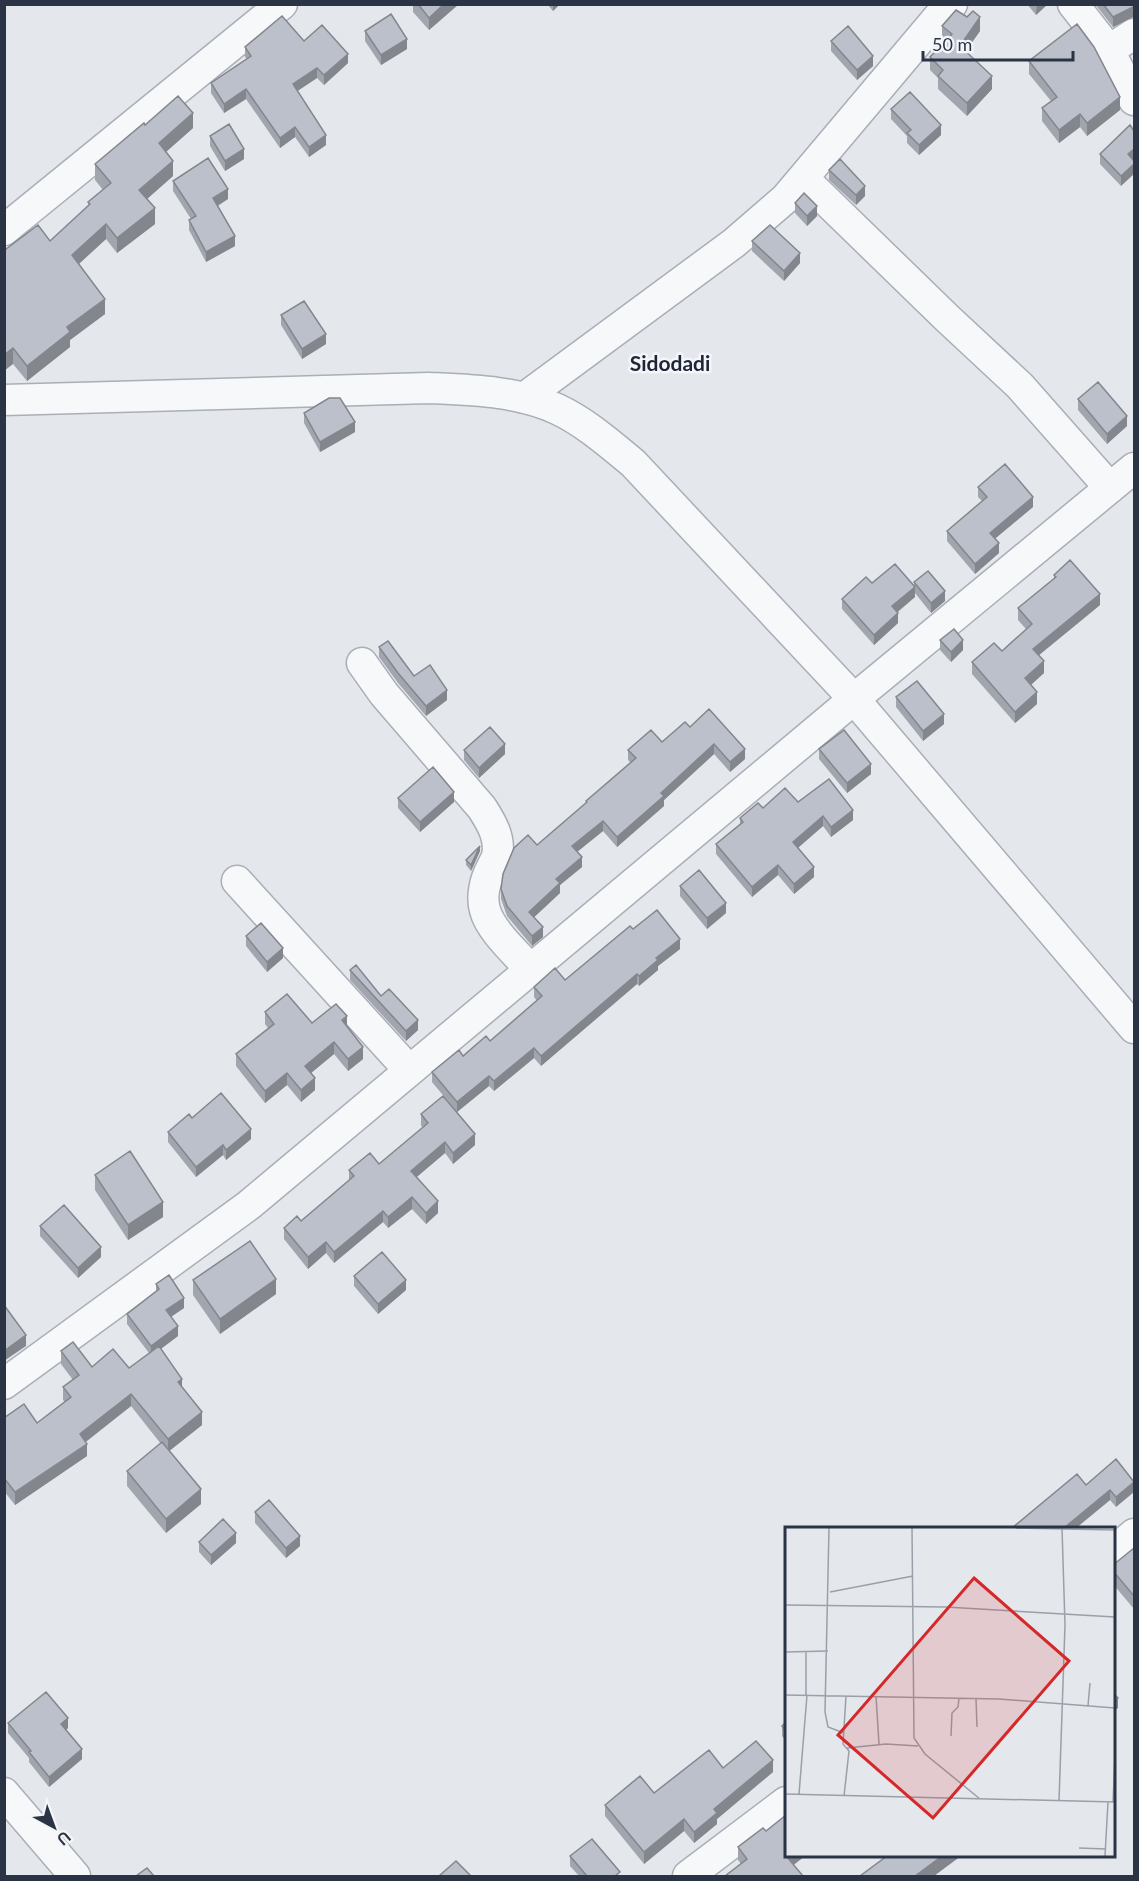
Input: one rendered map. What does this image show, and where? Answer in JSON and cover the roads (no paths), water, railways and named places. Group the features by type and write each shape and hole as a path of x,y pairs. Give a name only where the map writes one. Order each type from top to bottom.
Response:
{"street":[{"path":"4,230 282,4"},
{"path":"524,398 734,243 786,198 940,14 952,4"},
{"path":"1073,4 1109,50 1134,100"},
{"path":"1109,50 1134,34"},
{"path":"803,178 1020,386 1110,488"},
{"path":"4,400 429,388 492,391 557,409 600,435 633,463 854,699 1134,1028"},
{"path":"4,1384 249,1205 1134,468"},
{"path":"362,663 384,694 482,808 494,828 498,842 497,857 490,869 484,890 484,909 493,926 530,969"},
{"path":"237,881 409,1070"},
{"path":"1115,1549 1134,1534"},
{"path":"4,1793 75,1876"},
{"path":"688,1876 785,1803"}],"district":[{"name":"Sidodadi","path":"670,364"}]}
